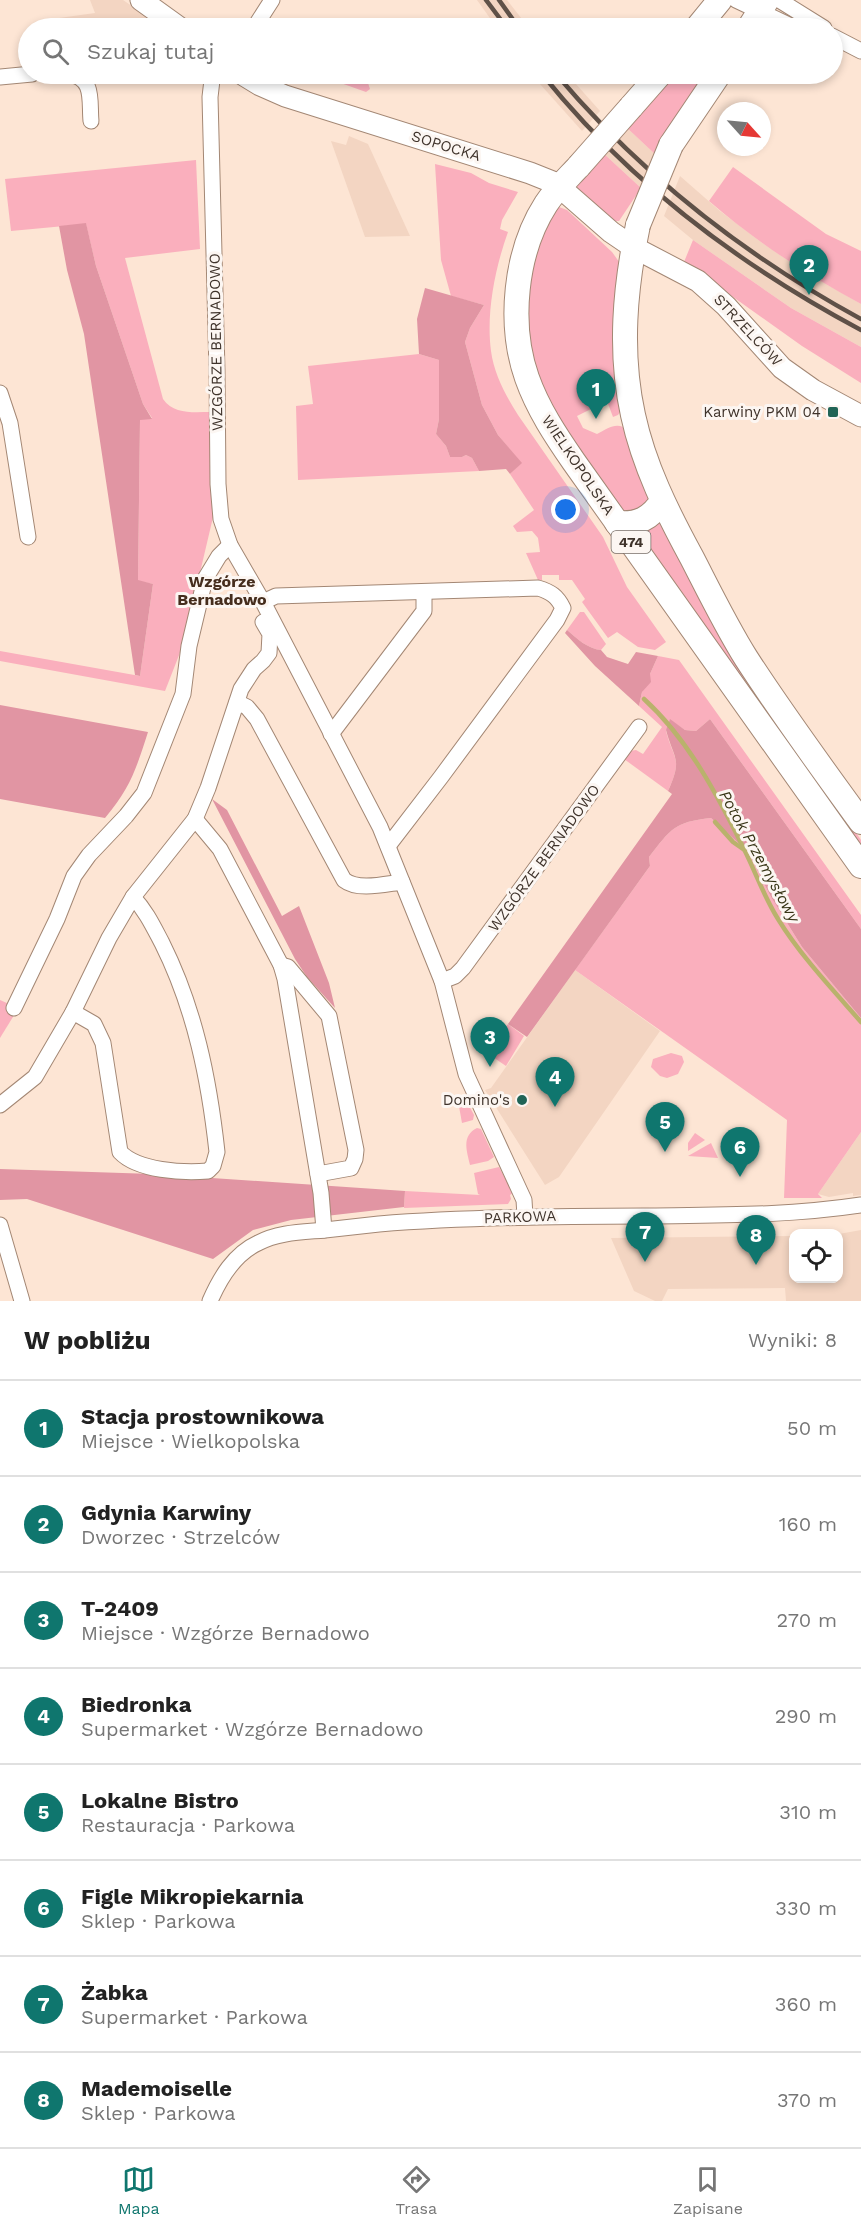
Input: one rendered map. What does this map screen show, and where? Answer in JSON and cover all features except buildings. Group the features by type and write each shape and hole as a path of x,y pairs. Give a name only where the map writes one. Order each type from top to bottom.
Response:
{"main road":[{"path":"141,0 166,18"},
{"path":"706,18 720,0"},
{"name":"SOPOCKA","path":"258,84 285,96 537,175 560,187 611,232 636,236"},
{"name":"WIELKOPOLSKA","path":"651,84 560,187 546,204 537,221 523,264 517,306 519,342 526,376 553,432 861,866"},
{"path":"712,84 671,146 636,236 624,316 628,384 633,415 644,455 662,501 746,657 861,822"},
{"name":"STRZELCÓW","path":"636,236 698,281 726,306 782,368 813,390 861,416"},
{"path":"617,523 639,522 649,517 662,501"}],"street":[{"path":"260,18 272,0"},
{"path":"736,0 785,18"},
{"path":"764,10 778,18"},
{"path":"843,41 861,51"},
{"path":"0,77 18,75"},
{"path":"86,84 91,121"},
{"name":"WZGÓRZE BERNADOWO","path":"212,84 218,484 221,519 230,545 263,602 380,827 442,981 466,1074 525,1200 525,1216"},
{"path":"0,393 12,432 28,537"},
{"path":"14,1008 57,919 74,876 144,793 183,694 189,646 205,579 219,556 230,545"},
{"path":"263,602 276,596 538,588 550,591 559,599 563,608 557,620 388,846"},
{"path":"331,734 424,611 424,593"},
{"name":"WZGÓRZE BERNADOWO","path":"0,1105 35,1077 73,1012 109,938 133,897 195,819 245,681 269,653 270,634 260,618 263,602"},
{"path":"237,702 247,707 256,719 344,880 357,886 402,882"},
{"name":"WZGÓRZE BERNADOWO","path":"442,981 455,976 463,968 639,727"},
{"path":"195,819 220,849 281,964 318,1174 324,1230"},
{"path":"73,1012 94,1024 103,1043 120,1152 126,1159 150,1168 208,1171 213,1166 218,1152 197,1033 176,971 145,910 133,897"},
{"path":"281,964 288,967 329,1017 356,1150 351,1168 318,1174"},
{"name":"PARKOWA","path":"210,1301 216,1285 245,1251 258,1242 298,1232 412,1221 525,1216 759,1215 813,1212 861,1205"},
{"path":"0,1225 22,1301"}],"shaded area":[{"path":"90,0 123,0 149,18 59,18 95,13"},
{"path":"477,0 507,0 521,18 490,18"},
{"path":"343,84 368,84 370,89 366,92"},
{"path":"540,84 576,84 600,111 582,131"},
{"path":"661,84 703,84 657,156 625,126"},
{"path":"625,126 657,156 641,188 602,152"},
{"path":"349,136 368,144 410,236 365,237 331,141 346,145"},
{"path":"602,152 641,188 619,221 613,221 577,193 574,184"},
{"path":"196,160 200,249 125,258 163,399 179,410 211,412 214,513 183,645 165,691 0,661 0,651 140,676 153,584 138,581 140,419 152,418 143,404 96,266 86,224 11,231 5,179"},
{"path":"435,164 471,173 489,183 518,192 502,220 500,229 508,232 499,260 491,306 490,336 495,368 518,415 603,537 627,587 666,642 655,650 638,647 617,632 608,638 582,602 585,599 572,580 559,580 559,575 542,575 542,580 538,580 526,553 540,552 538,538 532,531 517,532 513,526 534,510 510,474 521,463 498,435 482,405 465,342 470,328 484,305 451,296 441,260"},
{"path":"733,167 826,234 861,251 861,304 782,257 709,201"},
{"path":"680,176 720,211 761,242 802,270 861,304 861,347 791,308 693,240 664,216"},
{"path":"559,207 567,210 612,252 622,266 622,409 618,415 613,417 607,401 577,416 583,428 597,434 617,426 630,431 650,499 645,509 624,513 542,400 525,330 530,266 545,226 555,209"},
{"path":"86,223 96,266 143,404 152,419 140,420 138,580 153,584 140,676 135,675 84,334 67,270 59,226"},
{"path":"693,240 791,308 861,347 861,383 802,346 684,262"},
{"path":"425,288 484,305 470,328 465,342 482,405 498,435 522,463 510,474 506,469 479,471 472,458 466,455 450,457 446,446 436,434 439,419 439,360 419,354 417,319"},
{"path":"419,354 439,360 439,419 436,434 446,446 450,457 466,455 472,458 479,471 298,480 296,406 313,404 308,366"},
{"path":"658,516 819,779 861,840 861,852 633,530"},
{"path":"580,612 584,612 606,644 601,650 578,640 567,630"},
{"path":"567,630 578,640 601,650 607,657 628,664 636,652 658,656 650,674 651,682 642,692 639,706 595,666 565,633"},
{"path":"658,656 679,660 861,915 861,929 710,719 696,731 685,730 670,720 666,731 676,765 668,791 624,759 630,751 636,750 643,754 662,727 639,706 642,692"},
{"path":"0,705 148,732 132,777 121,797 105,818 0,799"},
{"path":"670,719 685,730 696,731 710,719 861,929 861,1018 802,947 771,897 748,852 711,818 689,822 674,828 663,840 649,857 650,866 527,1037 508,1024 672,794 668,791 675,772 676,759 666,730"},
{"path":"212,799 227,810 282,916 299,906 329,983 335,1008 307,977 295,959"},
{"path":"711,818 748,852 771,897 802,947 861,1018 861,1132 818,1194 822,1198 784,1198 787,1120 575,970 650,866 649,857 669,833 674,828 689,822"},
{"path":"575,970 660,1031 559,1177 545,1185 485,1090 491,1088"},
{"path":"0,1000 9,1004 16,1012 0,1038"},
{"path":"508,1024 524,1036 506,1066 487,1053"},
{"path":"671,1053 682,1056 684,1062 678,1074 667,1078 660,1076 651,1067 653,1059"},
{"path":"465,1098 474,1115 473,1120 462,1123 458,1101"},
{"path":"477,1128 481,1129 494,1157 488,1161 470,1165 467,1140 472,1131"},
{"path":"861,1132 861,1195 853,1196 853,1193 829,1197 818,1194"},
{"path":"695,1133 705,1140 688,1151 688,1143"},
{"path":"711,1143 718,1158 688,1156"},
{"path":"499,1167 513,1193 510,1195 511,1199 508,1204 404,1208 405,1191 480,1195 474,1173"},
{"path":"0,1169 153,1174 405,1191 404,1207 291,1220 253,1230 213,1259 27,1199 0,1200"},
{"path":"861,1230 861,1301 786,1301 785,1288 668,1289 662,1301 655,1301 634,1291 611,1238 789,1236 789,1283 843,1283 843,1233"}],"waterway":[{"name":"Potok Przemysłowy","path":"644,699 675,732 701,769 734,829 768,902 796,946 861,1022"},
{"path":"715,822 733,842 743,849"}],"railway":[{"path":"486,0 500,18"},
{"path":"499,0 512,18"},
{"path":"550,84 611,150 689,218 773,278 861,330"},
{"path":"565,84 623,146 697,210 776,268 861,319"}],"place":[{"name":"Gdynia Karwiny","path":"809,295"},
{"name":"Karwiny PKM 04","path":"833,412"},
{"name":"Stacja prostownikowa","path":"596,419"},
{"name":"T-2409","path":"490,1067"},
{"name":"Domino's","path":"522,1100"},
{"name":"Biedronka","path":"555,1107"},
{"name":"Lokalne Bistro","path":"665,1152"},
{"name":"Figle Mikropiekarnia","path":"740,1177"},
{"name":"Żabka","path":"645,1262"},
{"name":"Mademoiselle","path":"756,1265"}],"district":[{"name":"Wzgórze Bernadowo","path":"222,590"}]}
